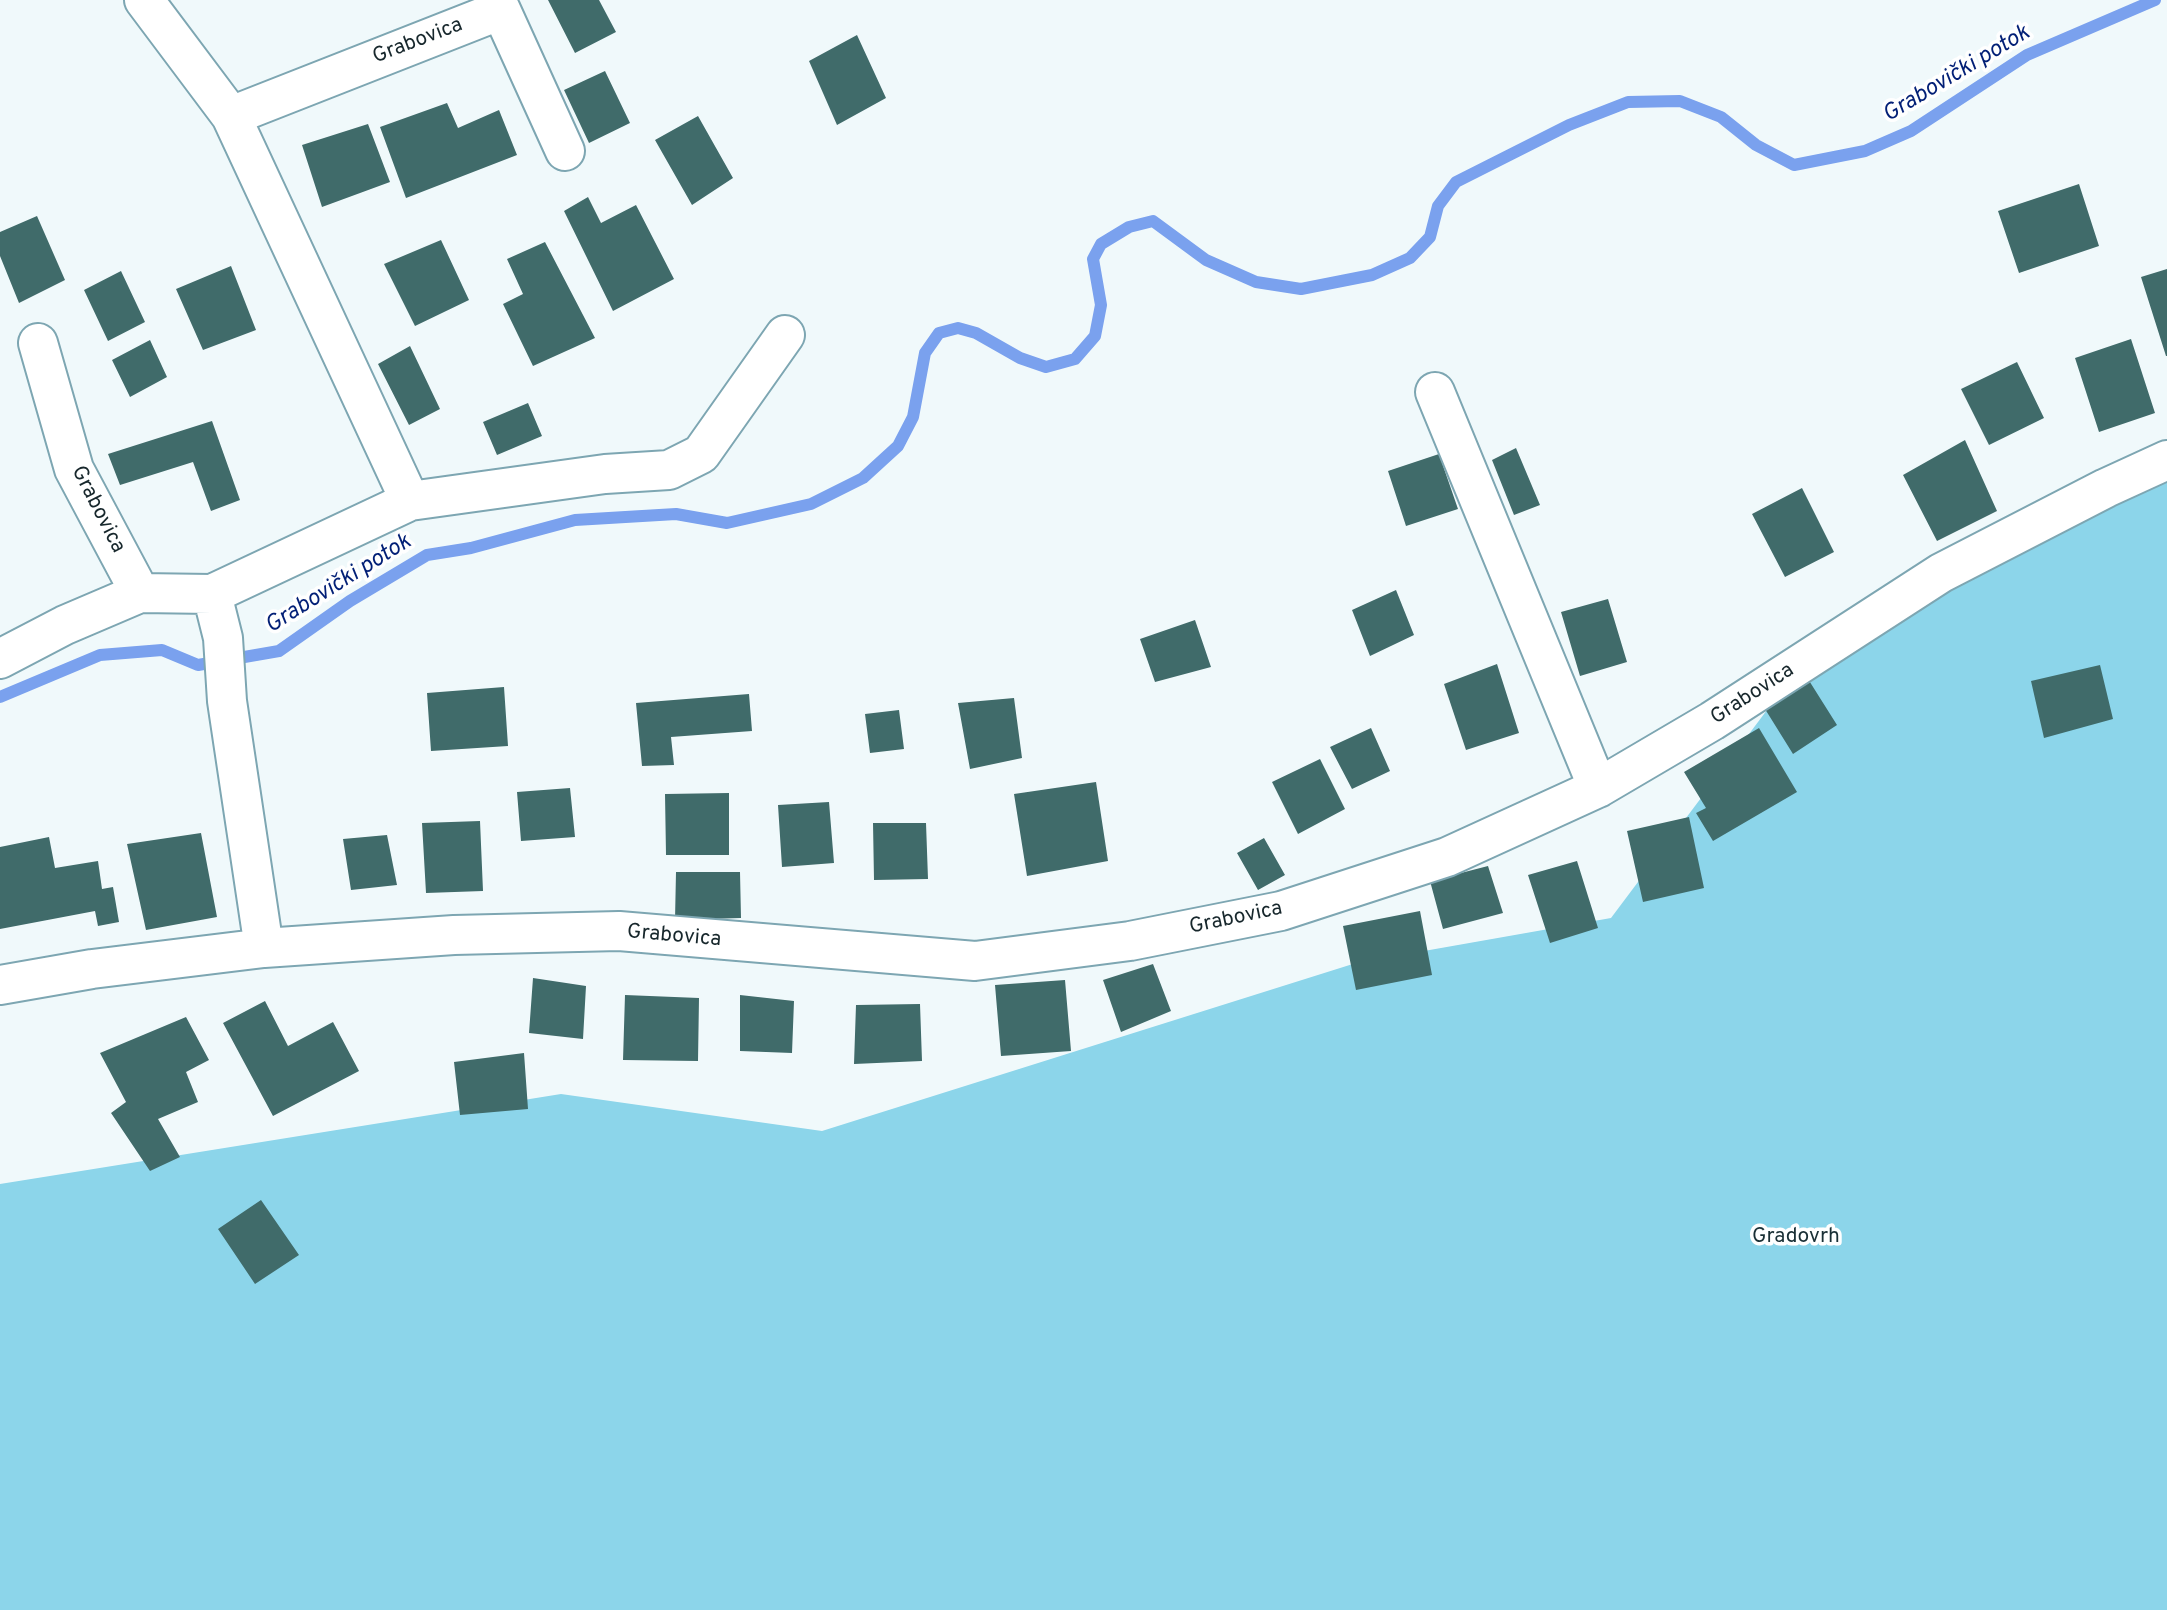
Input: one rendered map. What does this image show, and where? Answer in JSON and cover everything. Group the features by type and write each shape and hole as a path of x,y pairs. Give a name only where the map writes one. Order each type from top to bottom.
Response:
{"street":[{"path":"144,0 231,116 410,501"},
{"name":"Grabovica","path":"231,116 500,10 565,151"},
{"path":"0,659 65,625 140,593 212,594 410,501 605,474 669,470 701,454 785,335"},
{"name":"Grabovica","path":"38,343 74,469 140,593"},
{"path":"1436,393 1598,788"},
{"name":"Grabovica","path":"0,985 92,969 264,948 454,935 619,931 975,961 1130,941 1281,911 1447,857 1598,788 1712,721 1941,573 2106,488 2167,460"},
{"path":"212,594 223,638 228,701 264,948"}],"green space":[{"name":"Gradovrh","path":"2167,463 2167,1610 0,1610 0,1184 561,1094 822,1131 1356,963 1611,918 1815,646"}],"building":[{"path":"548,0 599,0 616,32 575,53"},
{"path":"857,35 886,98 837,125 809,61"},
{"path":"605,71 630,123 589,143 564,90"},
{"path":"447,103 458,128 499,110 517,155 406,198 380,127"},
{"path":"698,116 733,178 692,205 655,140"},
{"path":"368,124 390,182 322,207 302,145"},
{"path":"2079,184 2099,246 2019,273 1998,211"},
{"path":"588,197 601,223 636,205 674,279 613,311 564,211"},
{"path":"37,216 65,280 19,303 0,256 0,232"},
{"path":"441,240 469,300 415,326 384,264"},
{"path":"545,242 595,338 533,366 503,304 523,294 507,259"},
{"path":"231,266 256,330 203,350 176,289"},
{"path":"2167,269 2167,356 2166,356 2141,277"},
{"path":"121,271 145,322 108,341 84,290"},
{"path":"2131,339 2155,413 2099,432 2075,358"},
{"path":"150,340 167,377 130,397 112,360"},
{"path":"410,346 440,409 409,425 378,364"},
{"path":"2017,362 2044,418 1989,445 1961,389"},
{"path":"528,403 542,436 497,455 483,422"},
{"path":"212,421 240,500 211,511 193,462 120,485 108,454"},
{"path":"1965,440 1997,511 1937,541 1903,475"},
{"path":"1516,448 1540,505 1514,515 1492,460"},
{"path":"1439,454 1458,509 1406,526 1388,471"},
{"path":"1802,488 1834,552 1785,577 1752,514"},
{"path":"1396,590 1414,635 1370,656 1352,610"},
{"path":"1608,599 1627,662 1580,676 1561,612"},
{"path":"1195,620 1211,667 1155,682 1140,639"},
{"path":"1497,664 1519,733 1466,750 1444,684"},
{"path":"2100,665 2113,719 2044,738 2031,681"},
{"path":"1808,679 1837,725 1793,754 1765,709"},
{"path":"504,687 508,746 431,751 427,693"},
{"path":"749,694 752,731 671,737 674,765 642,766 636,703"},
{"path":"1014,698 1022,758 970,769 958,703"},
{"path":"899,710 904,749 870,753 865,714"},
{"path":"1371,728 1390,771 1352,789 1330,747"},
{"path":"1759,728 1797,792 1713,841 1696,813 1706,808 1684,772"},
{"path":"1320,759 1345,809 1298,834 1272,782"},
{"path":"1096,782 1108,861 1027,876 1014,794"},
{"path":"570,788 575,837 521,841 517,792"},
{"path":"729,793 729,855 666,855 665,794"},
{"path":"829,802 834,863 782,867 778,805"},
{"path":"1689,817 1704,888 1643,902 1627,831"},
{"path":"480,821 483,891 426,893 422,823"},
{"path":"873,823 926,823 928,879 874,880"},
{"path":"201,833 217,917 146,930 127,844"},
{"path":"387,835 397,885 351,890 343,839"},
{"path":"49,837 55,868 98,861 102,889 113,887 119,922 98,926 95,911 0,929 0,847"},
{"path":"1264,838 1285,875 1258,890 1237,853"},
{"path":"1577,861 1598,928 1550,943 1528,875"},
{"path":"1488,866 1503,913 1443,929 1430,881"},
{"path":"676,872 740,872 741,918 675,920"},
{"path":"1420,911 1432,975 1356,990 1343,926"},
{"path":"1153,964 1171,1011 1121,1032 1103,980"},
{"path":"533,978 586,986 583,1039 529,1033"},
{"path":"1065,980 1071,1051 1001,1056 995,985"},
{"path":"625,995 699,998 698,1061 623,1060"},
{"path":"740,995 794,1001 792,1053 740,1051"},
{"path":"265,1001 288,1046 333,1022 359,1071 273,1116 223,1023"},
{"path":"920,1004 922,1061 854,1064 856,1005"},
{"path":"186,1017 209,1060 186,1072 198,1102 158,1119 180,1157 150,1171 111,1113 126,1102 100,1053"},
{"path":"524,1053 528,1109 460,1115 454,1062"},
{"path":"261,1200 299,1255 255,1284 218,1229"}],"waterway":[{"name":"Grabovički potok","path":"0,697 100,655 162,650 198,665 279,651 350,601 427,555 471,548 575,520 676,514 727,523 811,504 863,478 898,446 913,417 925,353 939,333 958,328 976,333 1020,358 1046,367 1075,359 1095,336 1101,305 1093,259 1101,244 1129,227 1153,221 1206,260 1256,282 1301,289 1372,275 1410,258 1430,237 1438,206 1456,182 1569,125 1628,102 1680,101 1721,117 1756,145 1794,165 1865,151 1911,131 2027,55 2155,0"}]}
